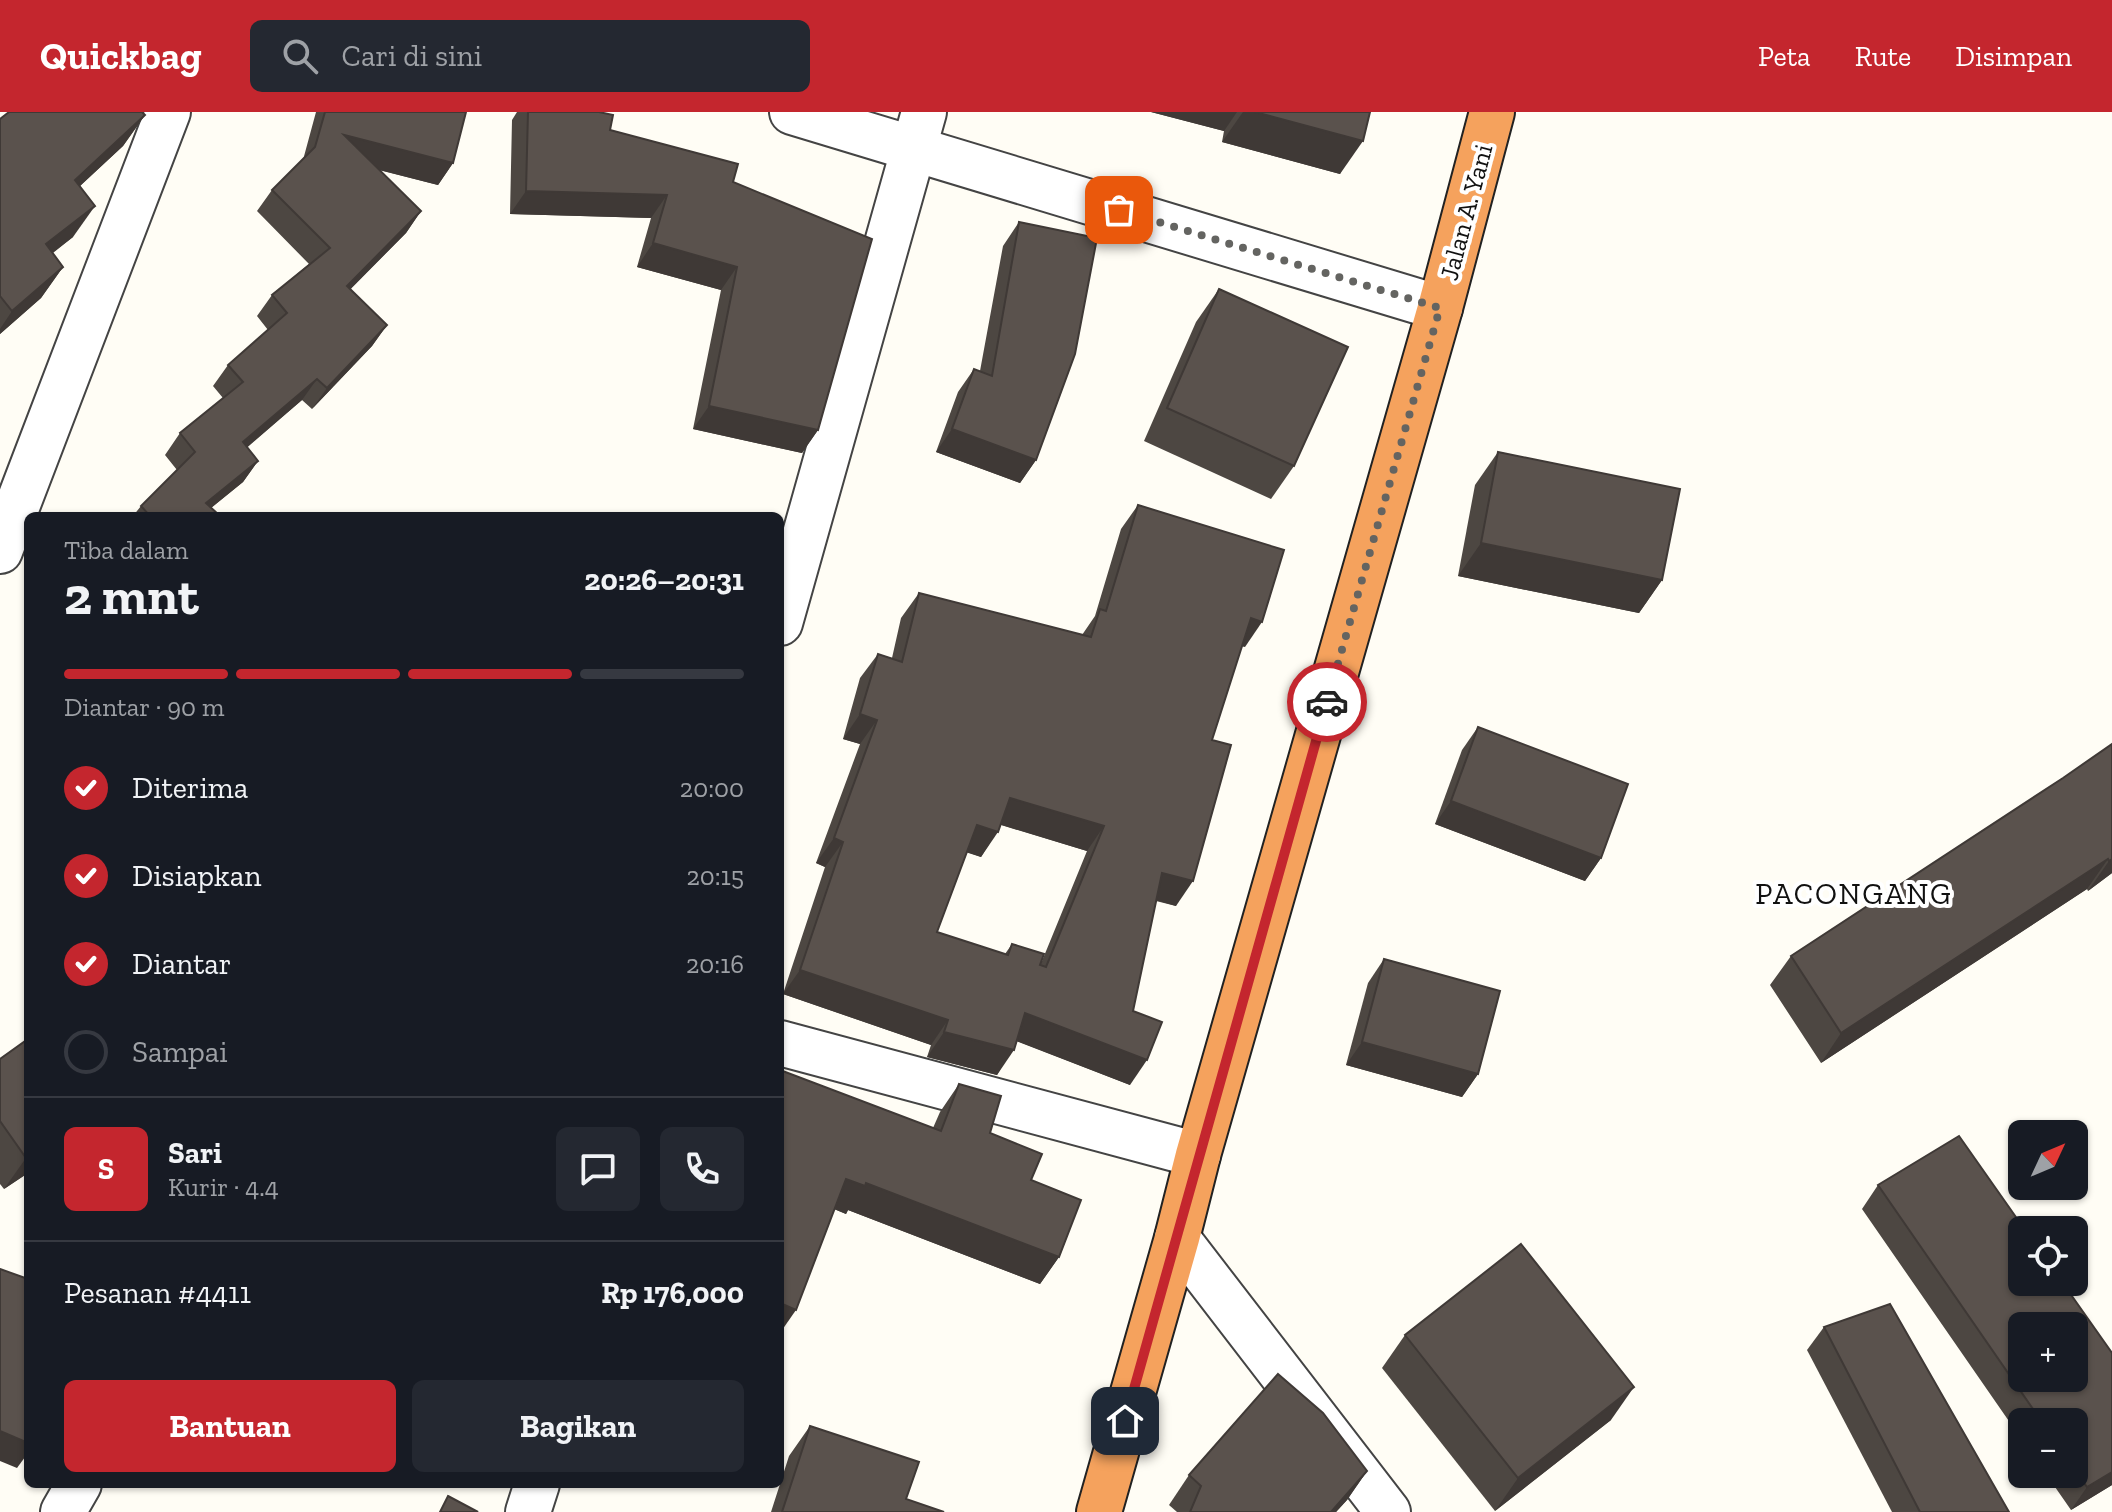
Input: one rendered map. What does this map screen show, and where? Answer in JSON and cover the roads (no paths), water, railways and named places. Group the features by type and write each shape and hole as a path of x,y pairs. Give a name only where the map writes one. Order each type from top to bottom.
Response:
{"highway":[{"name":"Jalan A. Yani","path":"1099,1512 1440,308 1492,112"}],"street":[{"path":"13,535 168,112"},
{"path":"792,112 919,130 1440,308"},
{"path":"784,609 919,130"},
{"path":"784,1044 1198,1155"},
{"path":"1177,1238 1388,1512"},
{"path":"63,1512 77,1488"},
{"path":"528,1512 536,1488"}],"district":[{"name":"PACONGANG","path":"1854,894"}]}
